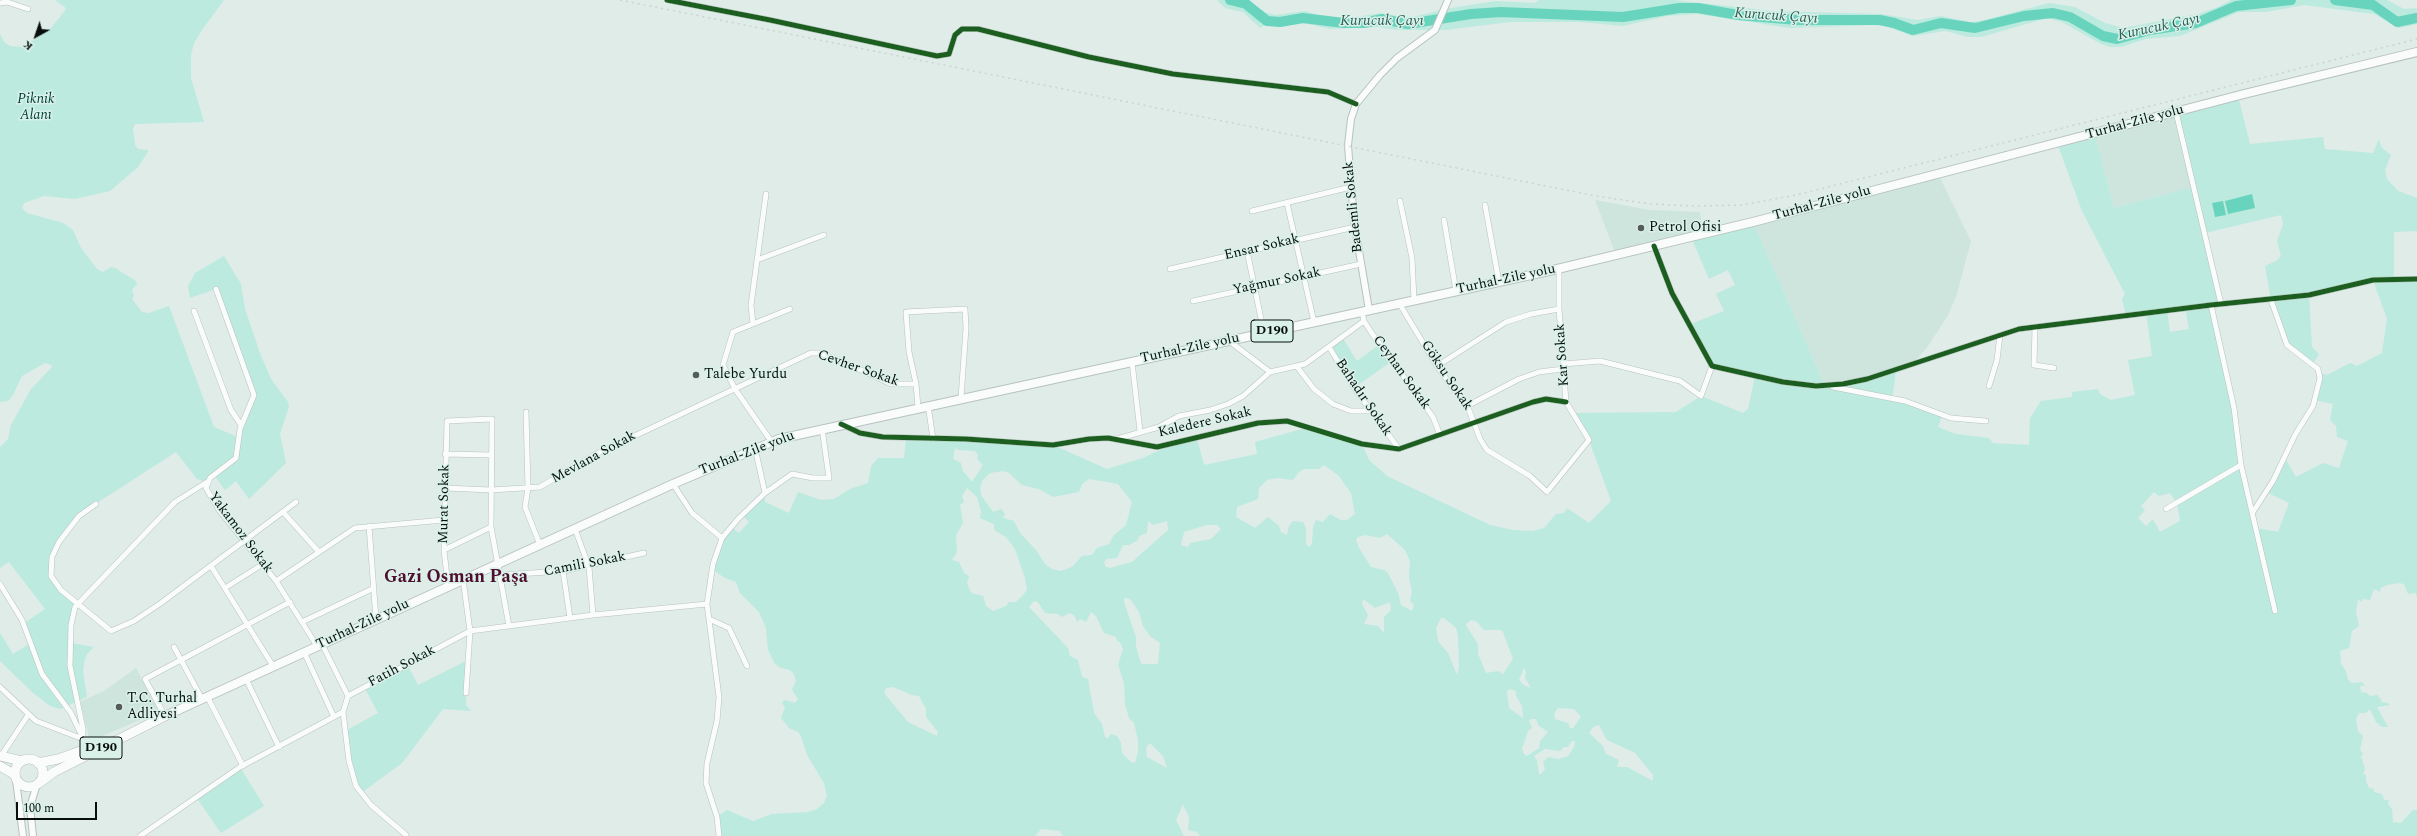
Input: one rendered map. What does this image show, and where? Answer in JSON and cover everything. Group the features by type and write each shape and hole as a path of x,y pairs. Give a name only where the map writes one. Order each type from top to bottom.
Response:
{"highway":[{"name":"D190","path":"38,763 58,759 88,749 165,716"},
{"name":"D190","path":"38,783 54,772 165,716"},
{"path":"1,756 22,761"},
{"path":"0,766 16,777 26,787 38,783 43,774 38,763 29,759 22,761 17,766 16,777"}],"main road":[{"name":"Turhal-Zile yolu","path":"165,716 463,579 771,441 918,407 1499,282 1654,246 2176,112 2417,52"}],"street":[{"path":"667,0 770,20 937,56 949,54 955,34 962,29 978,29 1089,57 1173,74 1328,92 1356,104 1397,58 1431,33 1438,25 1448,0"},
{"path":"0,2 14,4 28,9"},
{"name":"Bademli Sokak","path":"1356,104 1351,120 1348,142 1355,227 1361,264 1365,311"},
{"path":"2176,112 2221,304"},
{"path":"1252,211 1351,187"},
{"path":"753,324 751,305 766,194"},
{"path":"1400,201 1412,258 1414,300"},
{"path":"1287,203 1314,322"},
{"path":"1485,205 1499,282"},
{"path":"1444,220 1456,291"},
{"name":"Ensar Sokak","path":"1170,269 1355,227"},
{"path":"757,260 824,235"},
{"path":"1654,246 1672,293 1712,366 1783,382 1829,386 1904,401 1947,417 1986,421"},
{"path":"1247,251 1264,333"},
{"name":"Yağmur Sokak","path":"1194,300 1361,264"},
{"name":"Kar Sokak","path":"1546,492 1589,440 1566,402 1559,309 1559,268"},
{"path":"1829,386 1859,381 1916,365 2000,335 2035,327 2211,305 2309,295 2373,280 2417,279"},
{"name":"Yakamoz Sokak","path":"216,289 254,390 253,401 241,425 236,458 207,482 206,488 219,510 276,581 302,622 320,645 348,696"},
{"path":"2253,512 2273,481 2295,435 2313,406 2320,378 2318,369 2287,345 2271,300"},
{"name":"Göksu Sokak","path":"1399,303 1436,366 1467,406 1480,439 1491,454 1523,472 1546,492"},
{"path":"2211,305 2234,408 2241,465 2275,611"},
{"path":"771,441 735,389 724,370 723,362 731,334 790,309"},
{"path":"918,407 916,384 909,352 906,312 965,309 966,343 961,398"},
{"path":"1436,366 1506,322 1559,309"},
{"path":"194,311 231,410 241,425"},
{"name":"Ceyhan Sokak","path":"1365,311 1364,321 1433,417 1440,435"},
{"path":"1116,439 1164,425 1178,416 1210,410 1228,404 1243,396 1258,381 1270,372 1298,368 1364,321"},
{"path":"2035,327 2034,365 2054,368"},
{"path":"1989,386 1998,355 2000,335"},
{"path":"1229,341 1270,372"},
{"name":"Bahadır Sokak","path":"1329,347 1370,411 1399,449"},
{"name":"Cevher Sokak","path":"735,389 814,353 846,363 885,382 898,385 916,384"},
{"path":"1467,406 1519,379 1547,370 1600,361 1680,381 1701,396 1712,366"},
{"path":"1132,362 1140,431"},
{"path":"1298,368 1314,389 1333,404 1351,411 1370,411"},
{"name":"Mevlana Sokak","path":"445,488 491,490 528,488 546,485 594,455 735,389"},
{"name":"Kaledere Sokak","path":"841,424 869,435 933,439 966,439 1053,445 1089,439 1116,439 1148,446 1168,446 1258,423 1287,421 1362,444 1399,449 1546,399 1566,402"},
{"path":"928,405 933,439"},
{"path":"526,412 528,488 526,507 540,545"},
{"name":"Murat Sokak","path":"448,586 444,550 445,454 447,421 492,419 492,455"},
{"path":"719,836 717,817 706,783 709,749 717,721 719,703 707,604 713,564 722,538 738,519 765,493 792,474 813,478 830,478 822,428"},
{"path":"754,448 765,493"},
{"path":"445,454 492,455 491,526 493,542 499,563 509,626"},
{"path":"2166,509 2241,465"},
{"path":"83,739 84,729 70,666 72,618 77,602 175,502 207,482"},
{"path":"673,484 692,513 722,538"},
{"path":"96,504 71,525 59,542 52,557 52,581 109,630 113,631 134,622 296,502"},
{"path":"283,512 319,552"},
{"path":"276,581 355,528 444,520"},
{"path":"369,526 376,619"},
{"path":"444,550 491,526"},
{"path":"575,529 589,567 593,615"},
{"name":"Camili Sokak","path":"501,575 563,571 589,567 644,553"},
{"path":"225,588 263,564"},
{"path":"211,566 273,666"},
{"path":"563,571 570,618"},
{"path":"463,579 470,631 466,693"},
{"path":"0,584 22,620 42,674 71,713 88,749"},
{"path":"302,622 374,588"},
{"path":"165,716 145,679 290,602"},
{"name":"Fatih Sokak","path":"348,696 470,631 593,615 707,604"},
{"path":"709,619 729,628 747,666"},
{"path":"174,647 181,661 205,698 243,766"},
{"path":"304,652 334,717"},
{"path":"246,679 278,747"},
{"path":"0,687 36,721 83,739"},
{"path":"348,696 343,712 349,761 356,786 370,805 406,835"},
{"path":"140,836 243,766 343,712"},
{"path":"1,756 28,715"},
{"path":"16,777 23,836"},
{"path":"33,836 30,807 38,783"}],"shaded area":[{"path":"2176,112 2194,187 2114,208 2094,133"},
{"path":"1938,174 1971,241 1956,297 1947,317 1928,346 1911,366 1825,386 1753,222"},
{"path":"2252,194 2255,208 2228,214 2225,201"},
{"path":"1595,200 1650,210 1700,212 1703,234 1616,255"},
{"path":"2223,201 2226,215 2215,217 2212,203"},
{"name":"T.C. Turhal Adliyesi","path":"136,668 159,712 90,741 80,702 104,691"}],"green space":[{"name":"Piknik Alanı","path":"55,0 224,0 194,43 191,55 191,78 204,122 135,124 133,129 135,145 138,149 148,150 148,152 138,167 110,191 75,199 44,196 24,203 22,208 27,213 63,223 73,230 81,248 97,269 103,272 111,267 115,268 136,281 137,284 132,290 134,296 132,299 142,312 149,313 169,306 214,427 238,437 254,399 216,289 190,298 188,286 195,273 224,256 241,284 245,309 261,356 271,379 288,402 289,407 280,434 286,463 249,499 236,481 225,490 214,475 207,482 197,479 176,452 86,510 55,549 52,581 77,602 75,607 71,643 94,647 87,654 84,663 83,672 87,697 60,709 50,706 32,692 0,661 0,633 13,654 31,643 23,624 45,609 9,562 0,568 0,447 8,439 11,425 31,389 52,367 51,365 45,363 22,376 13,395 8,401 0,402 0,34 4,42 10,46 23,47 50,29 64,12 66,8"},
{"path":"1217,0 1245,0 1265,12 1275,15 1305,11 1321,16 1345,19 1380,13 1404,17 1417,16 1445,9 1496,1 1535,3 1539,0 1674,0 1772,11 1881,14 1918,20 1941,16 1970,22 1981,21 2049,3 2075,7 2105,23 2123,28 2198,14 2218,7 2231,0 2387,0 2404,9 2417,8 2417,24 2399,28 2374,14 2304,5 2266,12 2239,12 2180,36 2146,39 2121,47 2110,47 2101,44 2062,22 2047,18 1981,37 1968,37 1946,31 1913,36 1885,26 1873,25 1790,28 1698,14 1667,16 1623,26 1580,22 1510,22 1446,30 1397,30 1378,27 1331,29 1303,23 1281,26 1267,24 1260,28 1243,12 1225,8"},
{"path":"2238,96 2250,144 2323,137 2325,149 2373,153 2379,139 2381,147 2391,155 2385,170 2387,179 2398,191 2417,198 2417,231 2394,232 2394,280 2417,279 2417,596 2415,593 2408,594 2404,584 2399,583 2387,585 2381,588 2380,592 2374,589 2370,600 2363,599 2361,602 2358,599 2356,613 2359,626 2352,631 2349,648 2340,651 2341,664 2351,683 2362,682 2365,686 2360,686 2361,692 2367,693 2370,696 2377,695 2382,700 2380,702 2388,703 2390,705 2377,707 2388,727 2382,727 2376,722 2370,709 2366,713 2359,713 2356,719 2358,731 2363,736 2360,750 2363,754 2361,756 2365,769 2363,774 2366,775 2366,781 2369,788 2374,789 2374,792 2382,794 2384,800 2389,800 2388,804 2392,809 2393,822 2401,823 2413,810 2417,810 2417,836 1200,836 1197,832 1188,830 1189,817 1183,804 1176,820 1184,836 1063,836 1060,831 1041,829 1035,836 719,836 717,817 727,810 753,821 772,814 808,812 817,809 824,803 827,796 824,783 807,755 801,736 798,732 789,728 781,718 785,708 782,703 784,700 795,703 798,699 792,690 796,681 794,674 790,670 781,668 775,664 768,650 766,628 759,612 740,593 736,582 725,578 712,569 717,550 730,526 739,533 749,522 742,515 765,493 765,502 789,513 798,492 821,500 834,499 850,489 868,483 871,466 878,458 904,458 906,439 1053,445 1107,469 1143,458 1168,446 1197,438 1204,465 1257,454 1255,442 1309,427 1362,444 1369,460 1387,476 1490,525 1513,530 1533,531 1544,528 1556,514 1564,513 1567,508 1589,523 1611,501 1589,440 1573,413 1676,412 1701,396 1743,413 1748,409 1755,376 1712,366 1688,325 1724,311 1716,294 1735,285 1728,270 1709,279 1691,237 1753,222 1825,386 1896,371 1892,399 1942,416 1938,427 1956,434 1989,438 1993,443 2029,445 2030,418 2041,401 2072,397 2072,392 2098,389 2100,394 2111,400 2135,395 2128,360 2152,356 2146,313 2126,315 2122,299 2125,294 2082,211 2057,143 2094,133 2114,208 2193,187 2176,112","holes":["2281,215 2283,224 2277,241 2281,256 2276,261 2265,266 2271,300 2290,348 2312,365 2319,354 2312,347 2309,295 2373,280 2387,319 2382,353 2357,366 2350,363 2327,375 2320,373 2315,400 2333,404 2330,420 2336,426 2337,437 2348,441 2339,468 2323,463 2296,477 2284,456 2266,492 2289,503 2278,532 2256,528 2241,465 2230,388 2212,305 2221,304 2205,233","2185,308 2189,329 2170,332 2167,310","955,448 959,450 975,451 978,455 977,459 983,465 972,482 963,471 961,463 953,459","1324,465 1339,476 1351,493 1355,514 1347,520 1341,520 1330,514 1323,522 1316,520 1313,528 1312,544 1309,547 1306,544 1306,528 1303,522 1293,521 1289,526 1287,535 1281,532 1279,526 1268,517 1255,528 1236,517 1237,507 1258,499 1259,488 1267,480 1277,478 1293,480 1298,473 1304,469 1319,469","1003,471 1009,473 1022,485 1039,489 1053,497 1079,492 1082,484 1089,479 1118,484 1132,502 1126,525 1114,535 1109,544 1097,548 1092,555 1082,556 1072,567 1061,571 1052,569 1045,564 1036,550 1020,533 1014,521 1003,518 1005,514 1001,509 993,512 981,495 980,488 982,481 990,473","967,488 977,497 981,512 980,518 994,524 994,530 1006,537 1015,549 1025,578 1027,590 1016,602 1009,602 1006,606 993,611 986,606 983,596 971,593 967,583 969,576 964,573 959,562 952,560 957,552 956,535 963,523 960,505 964,502 962,496","2154,492 2159,496 2170,493 2177,503 2180,521 2160,532 2154,521 2152,520 2146,526 2138,518 2145,510 2141,506","1148,521 1153,525 1167,521 1168,530 1132,562 1110,568 1106,567 1104,563 1106,559 1117,558 1123,545 1129,545 1138,540 1139,536 1147,533","1206,525 1217,525 1221,529 1211,539 1190,543 1188,547 1181,545 1184,532","1387,534 1405,550 1410,561 1409,577 1412,592 1410,600 1414,606 1412,611 1401,605 1398,593 1388,573 1384,570 1371,567 1359,548 1356,540 1358,537 1365,535 1380,538","1125,597 1131,600 1139,612 1143,626 1150,636 1160,643 1158,664 1142,664 1136,646 1136,637 1124,602","1363,599 1375,608 1390,602 1391,610 1384,617 1384,633 1378,626 1364,624 1368,615 1362,604","1037,601 1045,613 1058,614 1061,617 1070,613 1075,616 1077,622 1080,619 1086,622 1091,612 1096,616 1104,633 1116,637 1117,641 1120,642 1123,649 1118,665 1124,683 1125,704 1129,718 1134,723 1138,740 1138,752 1135,763 1131,762 1122,753 1121,743 1117,736 1111,734 1108,738 1105,737 1102,724 1094,713 1088,679 1082,677 1078,660 1070,656 1068,648 1029,607 1033,602","1441,618 1444,618 1456,628 1458,635 1459,667 1457,675 1448,653 1438,641 1436,628","1471,620 1476,621 1484,630 1501,630 1513,659 1503,674 1498,671 1486,673 1478,654 1478,644 1466,624","1524,668 1526,671 1525,678 1531,688 1525,686 1519,680","893,687 912,695 919,696 926,709 926,717 938,732 937,736 908,722 884,693 886,688","1510,689 1516,691 1516,696 1522,706 1523,718 1509,708 1507,691","1558,708 1574,709 1581,717 1573,728 1570,728 1568,723 1555,719 1554,714","1531,719 1536,719 1538,725 1548,732 1540,741 1539,748 1527,756 1524,754 1522,749 1528,731 1532,728 1529,721","1599,725 1607,740 1635,753 1653,775 1653,781 1627,767 1617,767 1619,760 1606,754 1603,746 1589,733 1593,727","1572,741 1575,741 1574,747 1568,756 1558,759 1548,757 1543,762 1545,769 1541,774 1539,774 1537,760 1534,756 1545,749 1560,751 1564,747 1568,747","1150,743 1163,756 1167,768 1147,757 1146,748"]},
{"path":"1342,337 1357,361 1380,344 1392,361 1354,388 1329,347"},
{"path":"468,660 466,705 471,711 443,709 402,763 361,793 356,786 345,731 378,713 364,687 407,664 418,685"},
{"path":"240,767 264,806 221,833 196,797"}],"waterway":[{"name":"Kurucuk Çayı","path":"1230,0 1246,4 1267,21 1280,22 1303,18 1344,23 1364,23 1382,19 1408,24 1471,14 1501,12 1623,17 1679,8 1698,8 1738,15 1797,20 1880,20 1913,30 1941,23 1975,28 2024,16 2053,13 2070,17 2103,36 2117,39 2150,30 2196,23 2236,6 2291,0"},
{"name":"Kurucuk Çayı","path":"2335,0 2373,5 2397,22 2417,18"}],"railway":[{"path":"620,0 1596,196 1651,204 1694,206 1742,205 1796,195 2417,39"}],"cycle path":[{"path":"667,0 770,20 937,56 949,54 955,35 962,29 978,29 1089,57 1173,74 1328,92 1356,104"},
{"path":"1654,246 1672,293 1712,366 1783,382 1816,386 1843,384 1867,379 2019,329 2211,305 2309,295 2373,280 2417,279"},
{"path":"841,424 860,433 883,437 966,439 1053,445 1089,439 1108,438 1157,447 1258,423 1287,421 1362,444 1399,449 1533,402 1546,399 1566,402"}],"place":[{"name":"Petrol Ofisi","path":"1641,228"},
{"name":"Talebe Yurdu","path":"696,375"},
{"name":"T.C. Turhal Adliyesi","path":"119,707"}],"district":[{"name":"Gazi Osman Paşa","path":"456,578"}]}
